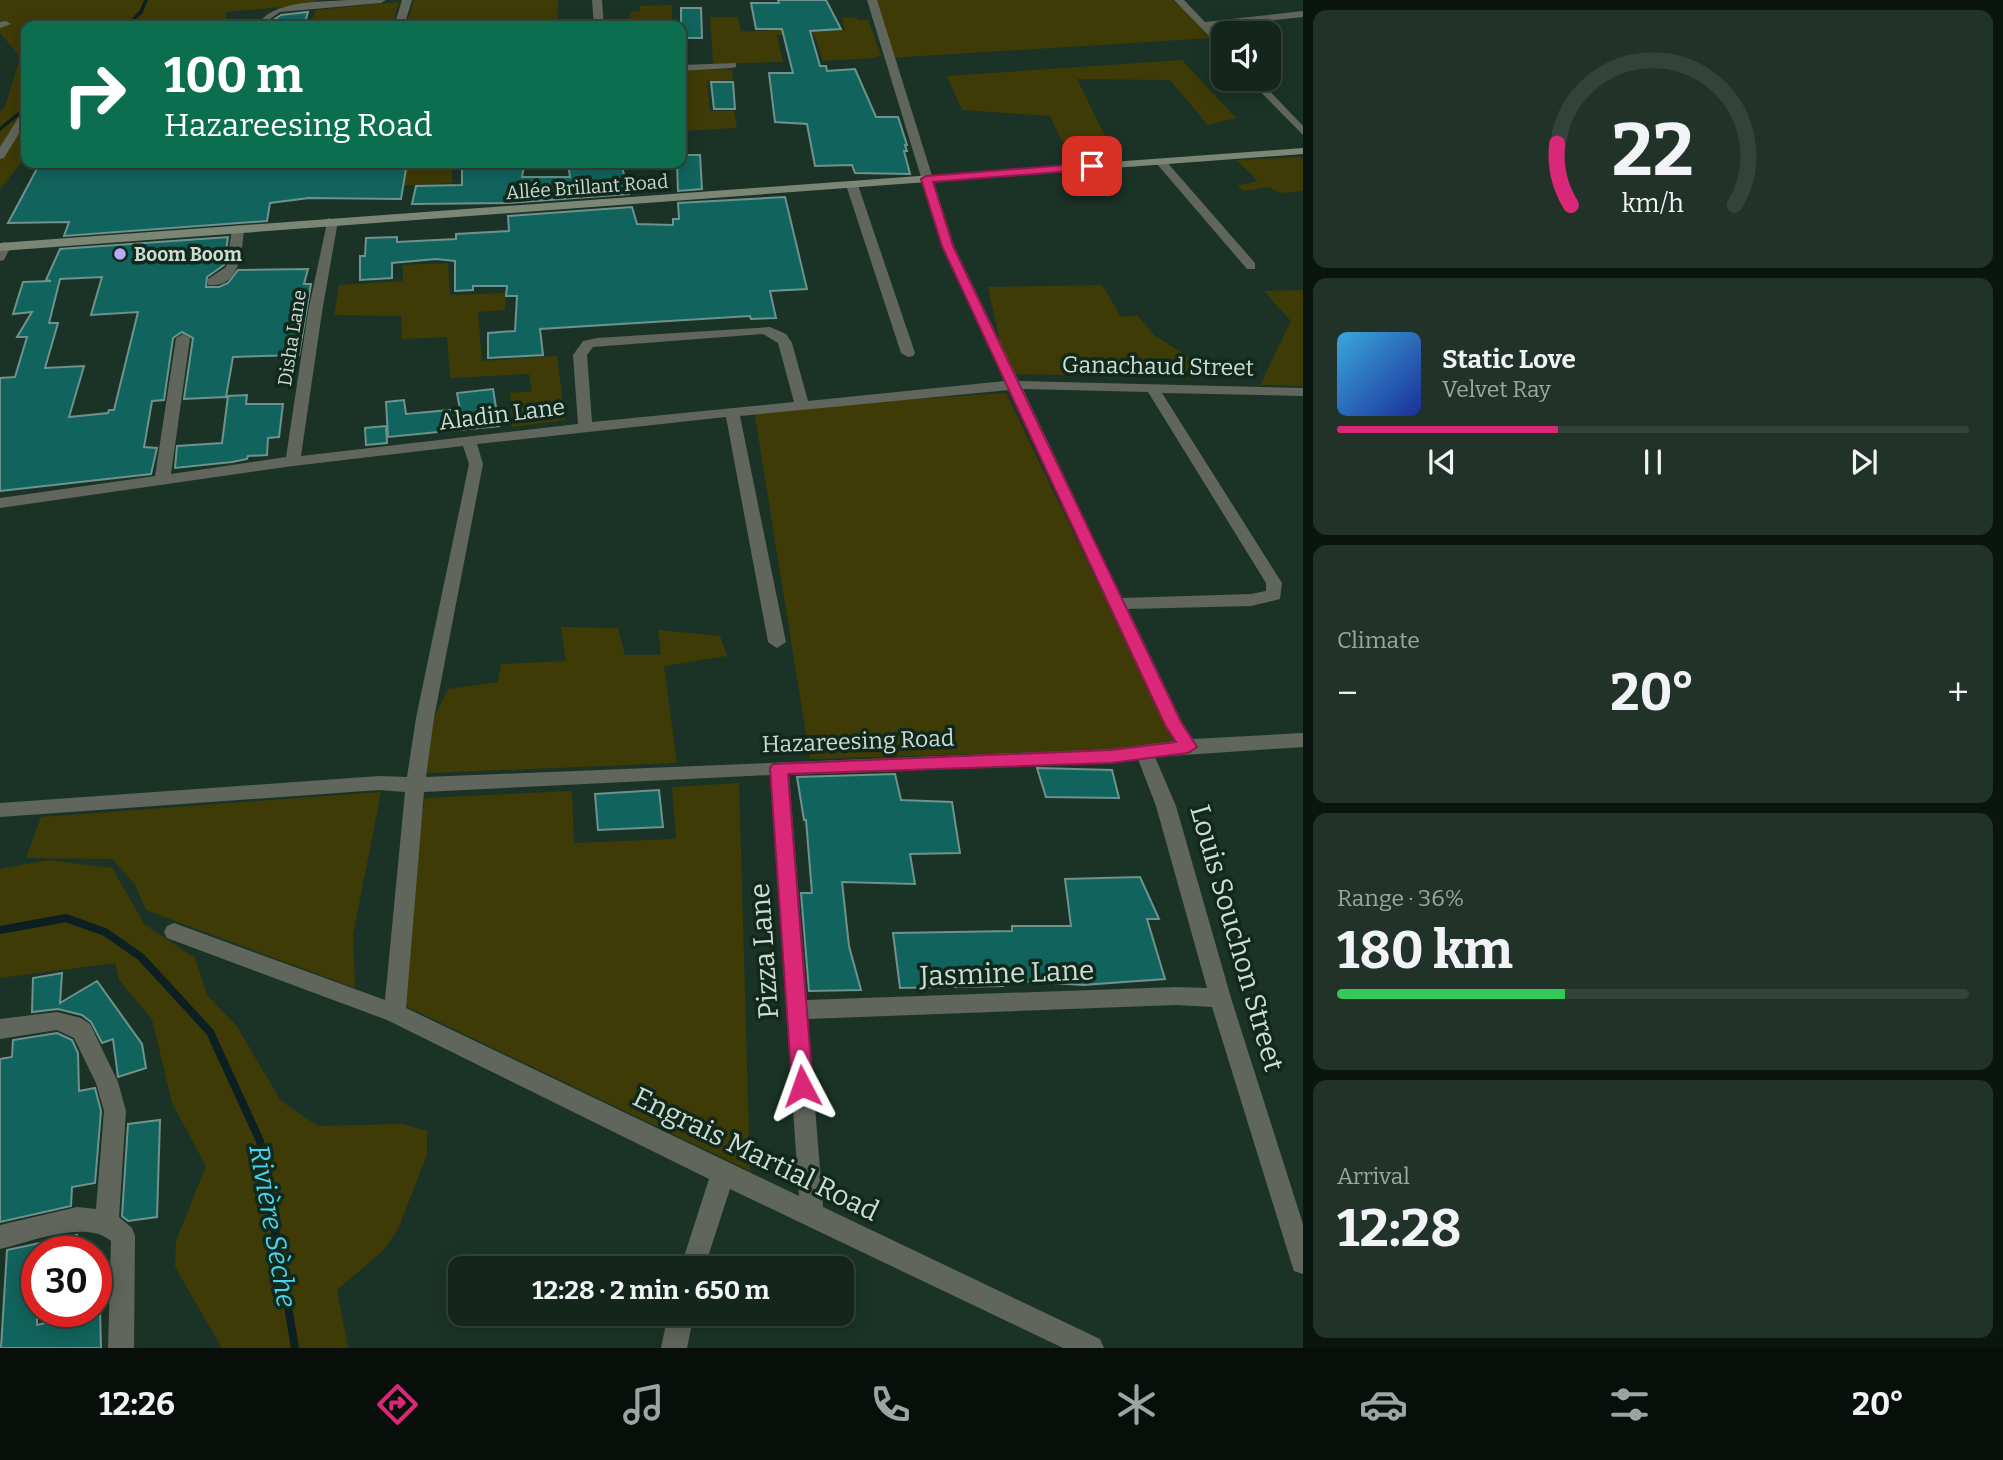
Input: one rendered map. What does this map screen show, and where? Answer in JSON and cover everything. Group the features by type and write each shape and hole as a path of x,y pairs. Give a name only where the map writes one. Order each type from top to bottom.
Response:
{"main road":[{"name":"Allée Brillant Road","path":"2,250 332,221 1303,150"}],"street":[{"path":"264,21 278,9 382,0"},
{"path":"401,21 407,0"},
{"path":"597,0 599,21"},
{"path":"872,0 947,246 1174,725 1188,747"},
{"path":"1179,0 1211,34"},
{"path":"1202,25 1303,14"},
{"path":"686,68 732,65"},
{"path":"1264,91 1303,132"},
{"path":"0,156 21,122"},
{"path":"1161,162 1251,266"},
{"path":"852,185 908,352"},
{"name":"Disha Lane","path":"293,461 315,312 332,221"},
{"path":"213,282 227,277 233,270 237,229"},
{"path":"585,427 580,355 588,344 597,342 765,330 781,337 785,344 802,405"},
{"path":"162,481 183,338"},
{"name":"Ganachaud Street","path":"1012,385 1303,392"},
{"name":"Aladin Lane","path":"0,503 293,461 585,427 1012,385"},
{"path":"1116,604 1251,600 1273,595 1274,583 1153,388"},
{"path":"732,413 777,642"},
{"path":"395,1013 415,785 425,718 476,464 469,442"},
{"name":"Hazareesing Road","path":"0,810 379,783 415,785 779,768 1111,757 1188,747 1303,740"},
{"name":"Louis Souchon Street","path":"1144,752 1166,806 1220,998 1303,1262"},
{"name":"Pizza Lane","path":"779,768 812,1214"},
{"name":"Engrais Martial Road","path":"174,932 395,1013 723,1174 1091,1348"},
{"name":"Jasmine Lane","path":"796,1010 1176,996 1220,998"},
{"path":"0,1029 57,1021 73,1025 82,1031 107,1082 115,1111 107,1222"},
{"path":"696,1256 723,1174"},
{"path":"0,1237 77,1219 107,1222 123,1236 121,1348"},
{"path":"674,1348 679,1326"}],"shaded area":[{"path":"0,0 316,0 317,4 226,12 226,21 21,21 21,163 0,189 0,111 5,107 20,57 0,33"},
{"path":"414,0 558,0 557,21 408,21"},
{"path":"871,0 1172,0 1202,23 1211,36 1211,38 889,58"},
{"path":"399,2 393,21 311,21 316,10"},
{"path":"672,5 672,21 619,21 618,19 631,18 630,12 640,11 639,6"},
{"path":"710,17 738,17 741,31 814,26 816,31 845,30 842,18 856,17 858,20 868,20 881,55 874,58 823,61 814,34 777,35 783,62 713,64"},
{"path":"1182,60 1236,118 1208,125 1170,80 1077,79 1105,136 1062,141 1050,116 962,110 947,76"},
{"path":"732,70 733,80 707,81 710,111 734,111 737,128 686,131 686,71"},
{"path":"1303,157 1303,191 1279,193 1269,187 1244,191 1237,186 1258,181 1236,160"},
{"path":"377,168 452,168 452,183 351,188 377,171"},
{"path":"448,263 450,295 506,293 505,310 478,312 482,361 557,356 565,420 512,427 510,393 532,391 529,374 450,378 447,337 402,339 401,316 334,315 339,285 403,281 403,265"},
{"path":"1102,285 1121,317 1137,315 1154,335 1220,377 1007,374 988,287"},
{"path":"1303,290 1303,386 1260,385 1291,321 1264,291"},
{"path":"1006,393 1177,748 810,759 754,410"},
{"path":"561,627 618,628 625,655 661,655 658,630 720,636 727,656 664,666 677,763 407,774 448,689 498,682 501,664 566,661"},
{"path":"739,783 750,1171 391,999 425,798 572,791 574,843 676,839 672,787"},
{"path":"381,792 353,935 355,988 146,910 135,884 112,859 26,858 41,817"},
{"path":"48,860 112,868 145,925 195,958 207,995 236,1025 281,1101 318,1126 402,1124 427,1131 427,1155 398,1229 383,1251 337,1290 348,1348 222,1348 175,1267 176,1241 206,1166 172,1103 152,1019 119,980 115,963 0,978 0,869"}],"building":[{"path":"778,0 826,0 841,29 810,31 820,66 826,66 827,71 855,69 876,117 898,117 907,145 907,151 904,151 910,174 855,173 852,165 815,166 807,124 775,122 769,73 793,73 782,29 756,29 751,3 779,3"},
{"path":"681,8 701,8 702,38 686,38 686,21 681,21"},
{"path":"308,12 305,21 272,21 281,15"},
{"path":"711,82 733,82 735,109 714,109"},
{"path":"686,155 700,155 702,189 678,191 677,168 686,168"},
{"path":"37,168 406,168 401,199 309,198 270,203 267,221 64,236 69,222 8,223"},
{"path":"462,168 524,168 522,177 570,177 569,168 622,168 629,194 508,203 412,204 416,186 462,185"},
{"path":"785,197 807,289 770,291 776,318 751,319 750,316 540,329 543,355 488,358 488,333 515,331 517,296 506,296 507,286 473,286 473,290 455,291 455,261 436,259 392,263 392,278 360,280 360,256 365,256 366,238 397,237 397,242 456,239 456,234 509,231 508,216 632,207 637,224 673,225 673,219 679,219 678,203"},
{"path":"228,237 224,265 207,277 206,287 219,287 228,283 238,270 308,269 304,284 311,284 299,355 233,357 226,397 184,399 193,338 182,332 173,338 164,400 152,401 144,447 157,448 151,474 0,491 0,378 15,377 27,337 17,337 32,312 13,314 23,282 51,281 46,280 60,249","holes":["102,277 91,315 138,312 114,410 69,417 84,366 45,368 58,323 49,323 60,279"]},
{"path":"493,389 499,426 388,437 386,402 404,400 406,414 460,409 457,393"},
{"path":"247,395 246,404 283,404 279,437 268,438 267,455 175,468 177,446 222,443 228,396"},
{"path":"386,426 387,443 366,445 365,428"},
{"path":"1037,768 1112,770 1119,798 1046,797"},
{"path":"895,774 901,800 952,802 960,853 910,854 915,884 842,882 849,946 861,990 809,991 801,893 812,893 806,820 797,777"},
{"path":"659,790 663,827 598,830 595,794"},
{"path":"1140,877 1159,919 1147,919 1165,979 1083,985 1002,980 1003,986 900,988 893,933 1012,931 1012,926 1071,926 1065,879"},
{"path":"62,973 60,1003 97,981 142,1044 146,1068 118,1077 113,1039 102,1043 91,1022 82,1015 58,1009 32,1012 33,978"},
{"path":"57,1033 72,1040 78,1053 79,1091 95,1088 101,1111 95,1183 72,1187 71,1206 0,1222 0,1059 12,1057 13,1040"},
{"path":"160,1120 157,1217 128,1221 122,1216 128,1124"},
{"path":"21,1247 21,1327 100,1327 101,1348 1,1348 7,1250"}],"waterway":[{"name":"Rivière Sèche","path":"131,21 141,12 146,0"},
{"name":"Rivière Sèche","path":"0,129 21,112"},
{"name":"Rivière Sèche","path":"0,930 66,918 105,932 141,957 210,1032 260,1141 295,1348"}],"place":[{"name":"Boom Boom","path":"120,254"}],"route":[{"path":"802,1086 779,768 1111,757 1188,747 1174,725 947,246 926,179 1092,166"}]}
